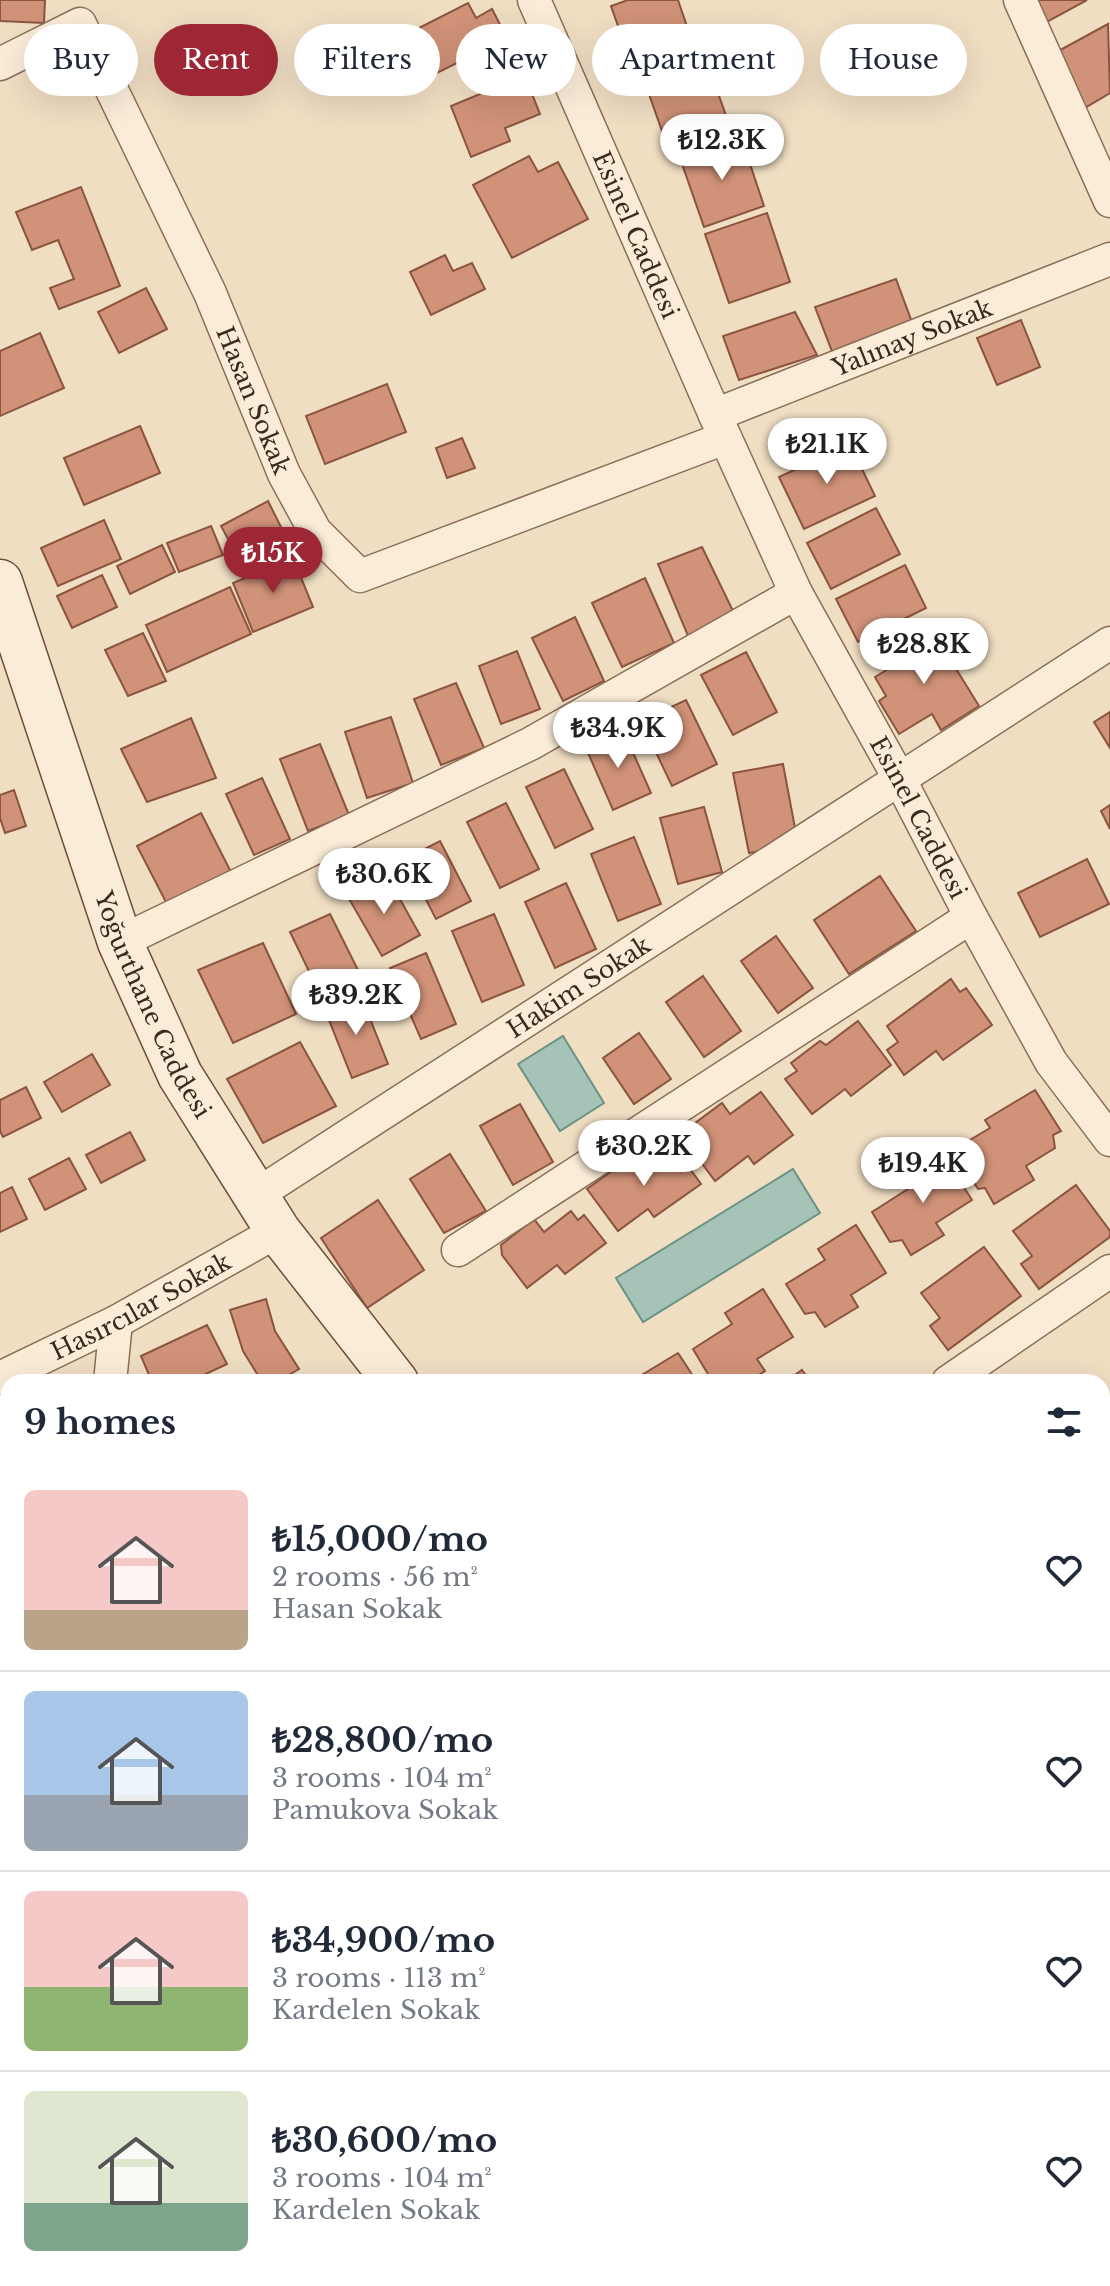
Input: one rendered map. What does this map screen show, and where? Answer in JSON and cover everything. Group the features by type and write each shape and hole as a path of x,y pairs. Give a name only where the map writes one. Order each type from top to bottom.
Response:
{"main road":[{"name":"Yoğurthane Caddesi","path":"0,582 120,942 180,1075 267,1213 390,1374"}],"street":[{"path":"1020,0 1110,201"},
{"name":"Esinel Caddesi","path":"537,1 720,426 796,593 1051,1062 1110,1140"},
{"name":"Hasan Sokak","path":"0,64 80,24 210,293 284,474 315,531 360,576 720,426"},
{"name":"Yalınay Sokak","path":"720,426 1110,259"},
{"path":"120,942 530,744 796,593"},
{"name":"Hakim Sokak","path":"267,1213 899,778 1110,643"},
{"path":"458,1250 971,917"},
{"name":"Hasırcılar Sokak","path":"8,1374 116,1322 267,1213"},
{"path":"960,1374 1110,1271"},
{"path":"111,1374 116,1322"}],"shaded area":[{"path":"563,1036 604,1103 560,1131 518,1064"},
{"path":"793,1169 820,1213 643,1322 616,1278"}],"building":[{"path":"0,0 45,0 44,23 0,21"},
{"path":"628,0 678,0 686,24 617,24 611,6"},
{"path":"1032,0 1087,0 1045,23"},
{"path":"468,3 476,18 492,9 500,24 456,24 456,64 440,72 440,24 427,24"},
{"path":"1108,24 1110,93 1083,109 1053,54"},
{"path":"475,96 533,96 540,114 505,128 510,141 471,157 451,106"},
{"path":"650,96 719,96 730,127 668,148"},
{"path":"741,137 764,206 704,227 680,158"},
{"path":"529,156 538,172 558,162 588,219 512,258 473,185"},
{"path":"81,187 120,286 59,309 50,288 74,279 58,240 32,250 16,212"},
{"path":"767,213 790,282 729,303 705,234"},
{"path":"445,255 453,271 472,263 485,289 431,315 410,272"},
{"path":"896,279 913,325 833,354 815,307"},
{"path":"146,288 167,329 119,353 98,312"},
{"path":"795,312 817,355 739,380 723,336"},
{"path":"1021,320 1040,367 997,385 977,338"},
{"path":"40,333 64,388 0,416 0,351"},
{"path":"387,384 406,432 325,464 306,416"},
{"path":"140,426 160,473 84,505 64,458"},
{"path":"462,438 475,468 447,478 436,448"},
{"path":"850,444 875,496 804,529 779,477"},
{"path":"268,501 282,529 236,554 221,526"},
{"path":"876,508 900,554 831,589 807,543"},
{"path":"104,520 121,559 58,586 41,548"},
{"path":"211,526 223,555 179,572 167,543"},
{"path":"162,545 175,572 130,594 117,566"},
{"path":"702,547 734,613 688,636 658,564"},
{"path":"293,558 313,607 253,632 233,583"},
{"path":"905,565 926,608 858,642 836,599"},
{"path":"102,575 117,607 72,628 57,596"},
{"path":"645,578 674,643 622,667 592,603"},
{"path":"230,587 251,634 167,672 146,625"},
{"path":"575,617 604,681 563,701 532,638"},
{"path":"932,630 979,706 941,730 932,714 899,734 879,701 886,696 875,677 898,663 893,654"},
{"path":"143,633 166,681 128,696 105,650"},
{"path":"517,651 540,709 501,724 479,666"},
{"path":"746,652 777,712 733,735 701,675"},
{"path":"456,683 484,748 441,765 414,699"},
{"path":"686,700 717,764 672,786 641,721"},
{"path":"1110,712 1110,748 1094,722"},
{"path":"391,717 413,783 367,798 345,732"},
{"path":"191,718 216,778 147,802 121,749"},
{"path":"623,730 651,793 613,810 585,746"},
{"path":"320,744 349,815 308,831 280,759"},
{"path":"783,764 798,844 749,853 733,773"},
{"path":"564,769 593,829 555,848 526,787"},
{"path":"262,778 290,839 254,855 226,794"},
{"path":"14,790 26,826 5,833 0,818 0,795"},
{"path":"506,803 539,869 500,888 467,822"},
{"path":"1110,805 1110,829 1101,811"},
{"path":"704,807 722,872 678,884 660,818"},
{"path":"201,813 232,874 168,906 137,846"},
{"path":"634,837 661,904 618,921 591,854"},
{"path":"440,841 471,901 436,919 405,859"},
{"path":"1087,859 1109,904 1040,937 1018,893"},
{"path":"387,876 420,935 382,956 348,897"},
{"path":"880,876 916,931 849,974 814,920"},
{"path":"566,883 596,949 555,968 525,902"},
{"path":"330,914 358,970 318,990 290,932"},
{"path":"494,914 524,985 482,1002 452,931"},
{"path":"776,936 813,988 778,1013 741,961"},
{"path":"263,943 296,1014 233,1043 198,970"},
{"path":"426,953 456,1024 421,1039 390,968"},
{"path":"703,976 741,1031 704,1057 666,1002"},
{"path":"951,979 960,992 966,988 992,1025 943,1060 936,1051 904,1075 887,1050 898,1042 887,1026"},
{"path":"361,996 388,1064 352,1078 325,1010"},
{"path":"858,1021 891,1065 851,1096 845,1089 812,1114 785,1079 797,1071 791,1063 820,1041 826,1045"},
{"path":"639,1033 671,1079 634,1104 603,1058"},
{"path":"300,1042 336,1106 263,1143 227,1079"},
{"path":"92,1054 110,1085 62,1112 44,1082"},
{"path":"26,1087 41,1118 3,1137 0,1131 0,1100"},
{"path":"1035,1090 1061,1131 1053,1135 1055,1148 1026,1166 1034,1180 994,1204 985,1188 978,1189 953,1150 990,1128 985,1120"},
{"path":"761,1092 793,1135 754,1164 748,1156 715,1181 692,1150 699,1145 687,1129 722,1103 730,1114"},
{"path":"520,1104 553,1162 513,1185 480,1126"},
{"path":"130,1132 145,1160 101,1183 86,1155"},
{"path":"663,1147 670,1157 677,1151 701,1184 654,1217 648,1209 618,1231 587,1189 626,1161 632,1169"},
{"path":"942,1153 972,1200 936,1223 944,1235 911,1255 902,1240 890,1242 872,1212 911,1187 904,1177"},
{"path":"450,1154 486,1211 444,1233 410,1179"},
{"path":"69,1158 86,1189 45,1210 29,1179"},
{"path":"1076,1185 1110,1231 1110,1237 1039,1289 1021,1264 1032,1256 1013,1231"},
{"path":"12,1187 27,1219 0,1232 0,1193"},
{"path":"378,1200 424,1270 367,1308 321,1238"},
{"path":"571,1211 578,1220 584,1215 606,1243 565,1274 557,1265 527,1288 502,1255 501,1245 534,1219 544,1232"},
{"path":"856,1225 886,1273 851,1295 858,1307 825,1327 815,1312 805,1314 786,1284 825,1260 818,1249"},
{"path":"984,1247 1021,1296 948,1350 930,1326 940,1318 921,1293"},
{"path":"763,1289 793,1337 757,1359 765,1371 760,1374 708,1374 693,1349 732,1324 725,1313"},
{"path":"266,1299 275,1331 299,1369 291,1374 257,1374 243,1351 230,1310"},
{"path":"207,1325 227,1364 206,1374 149,1374 141,1356"},
{"path":"678,1353 692,1374 643,1374"}]}
